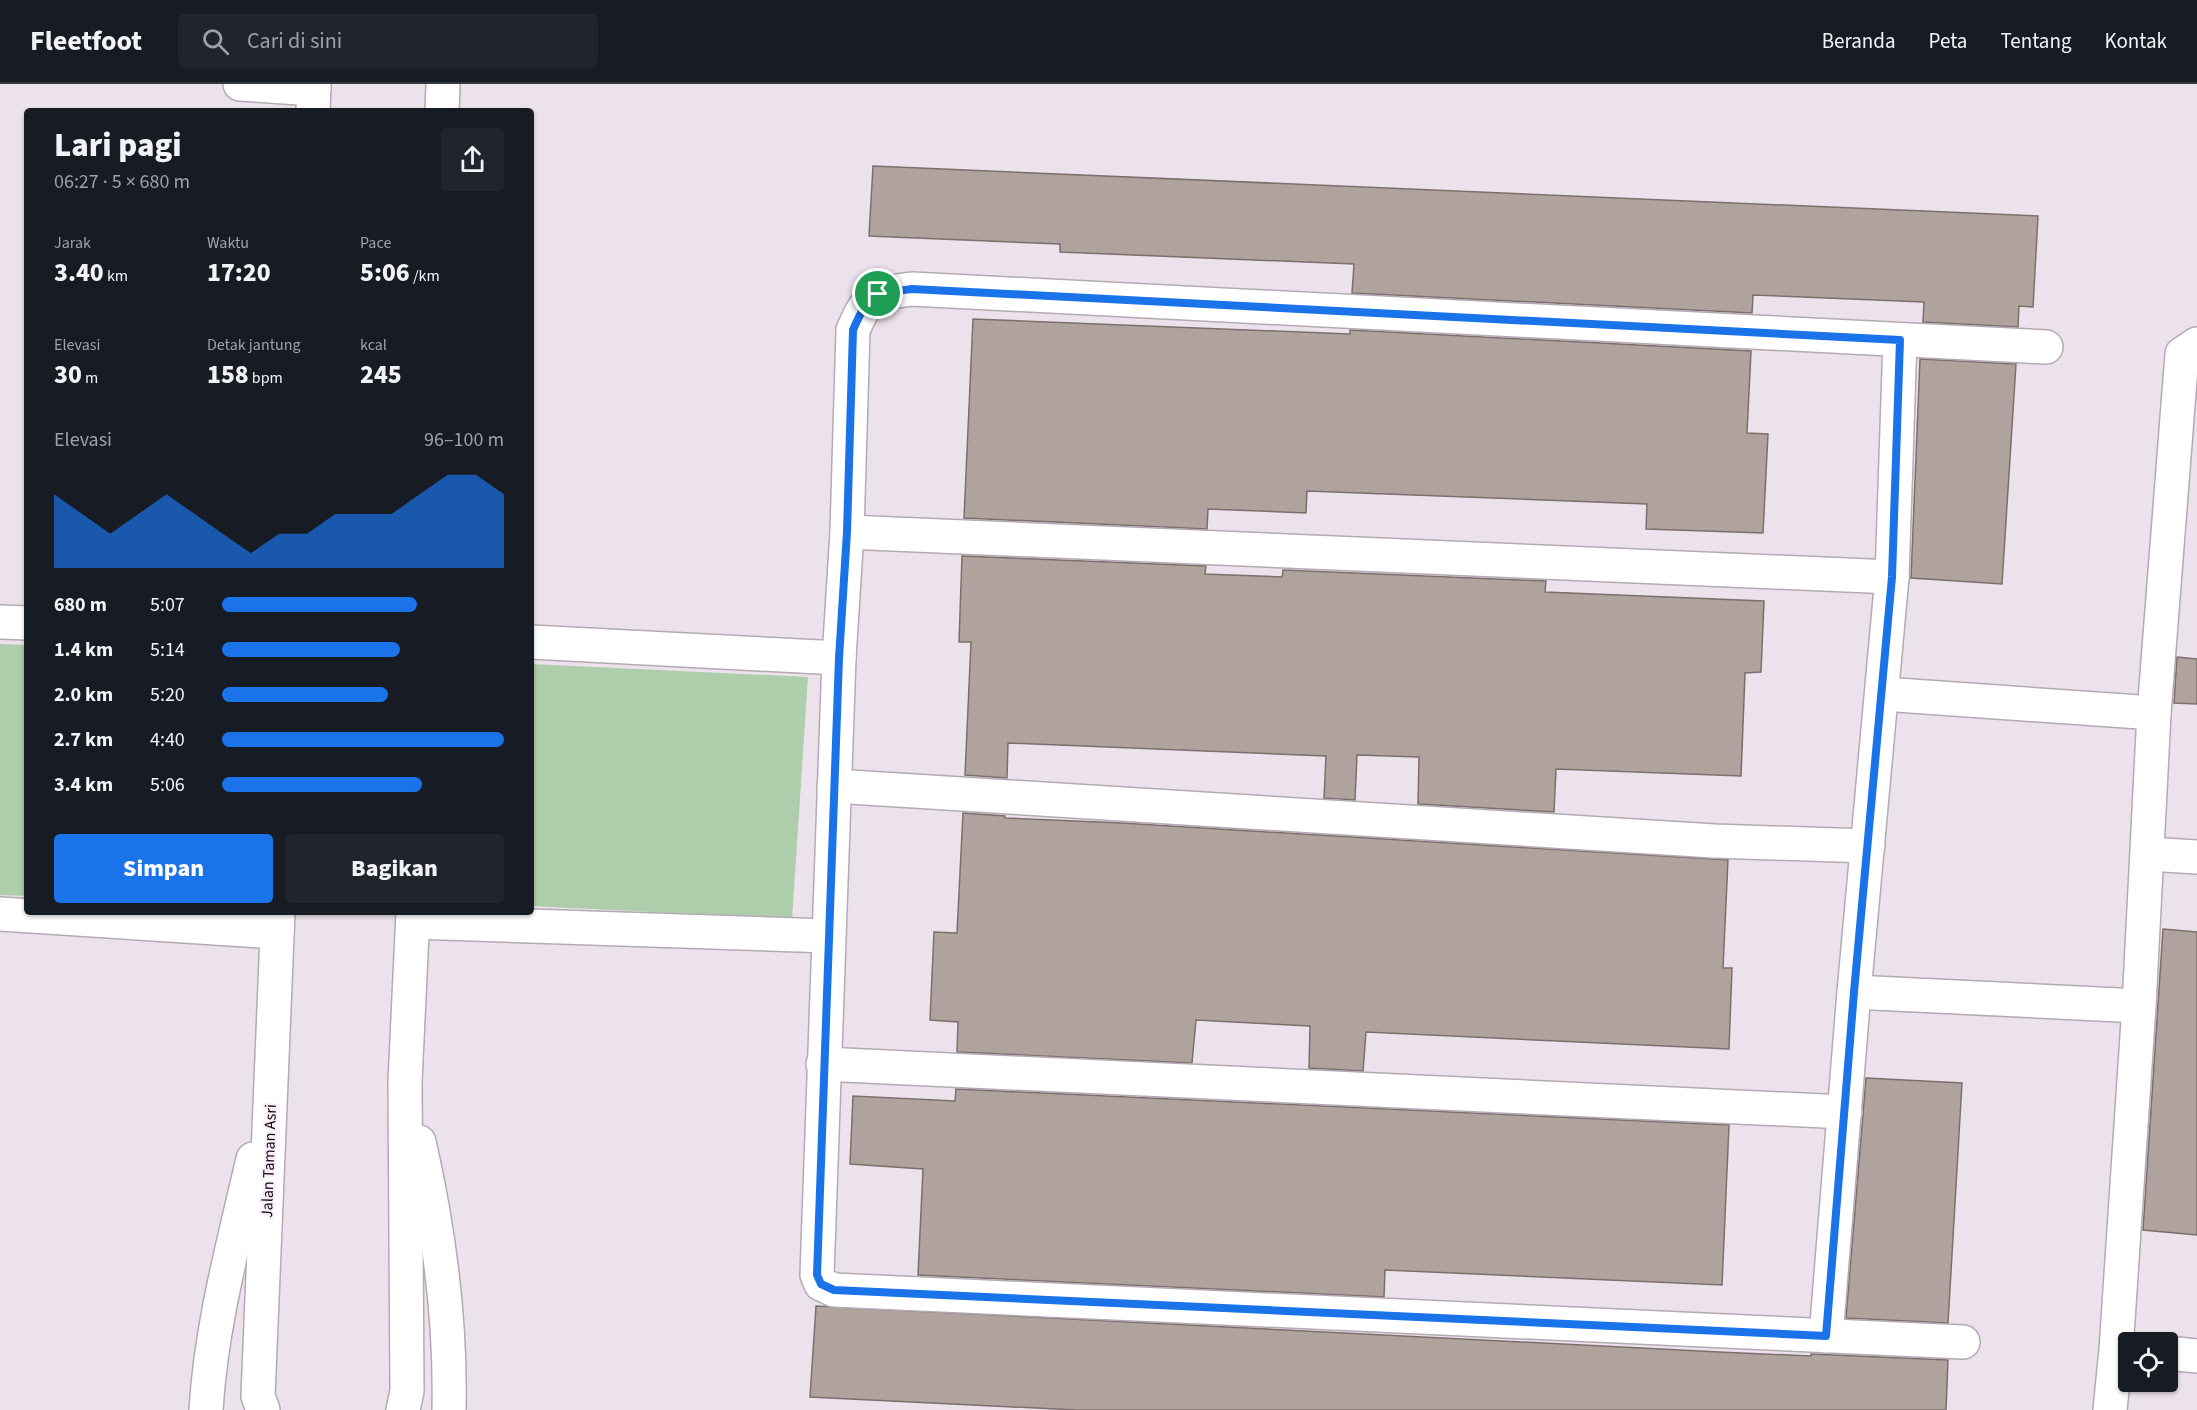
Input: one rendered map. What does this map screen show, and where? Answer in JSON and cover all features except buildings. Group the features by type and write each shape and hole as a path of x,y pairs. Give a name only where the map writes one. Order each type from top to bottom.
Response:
{"street":[{"path":"240,84 314,95"},
{"path":"442,108 443,84"},
{"path":"1963,1342 834,1290 821,1284 817,1275 823,1064 839,658 847,532 853,330 862,309 878,294 912,289 2046,347"},
{"path":"1826,1336 1854,992 1892,577 1900,340"},
{"path":"2123,1332 2154,713 2182,354 2197,344"},
{"path":"847,532 1892,577"},
{"path":"0,622 24,623"},
{"path":"534,642 839,658"},
{"path":"1883,694 2154,713"},
{"path":"834,786 1714,841 1868,846"},
{"path":"2148,854 2197,857"},
{"path":"0,914 24,915"},
{"path":"35,915 278,922"},
{"path":"403,1410 407,1391 405,1082 413,917 828,936"},
{"name":"Jalan Taman Asri","path":"263,1410 258,1396 278,922"},
{"path":"1854,992 2139,1006"},
{"path":"823,1064 1845,1112"},
{"path":"405,1082 433,1206 444,1286 449,1410"},
{"path":"206,1410 208,1378 221,1296 271,1085"},
{"path":"2178,1354 2197,1356"},
{"path":"2110,1410 2118,1370"}],"green space":[{"path":"0,644 24,645 24,896 0,895"},
{"path":"534,664 808,677 792,919 534,906"}],"route":[{"path":"912,289 1900,340 1892,577 1854,992 1826,1336 834,1290 821,1284 817,1275 823,1064 839,658 847,532 853,330 862,309 878,294 912,289"}]}
